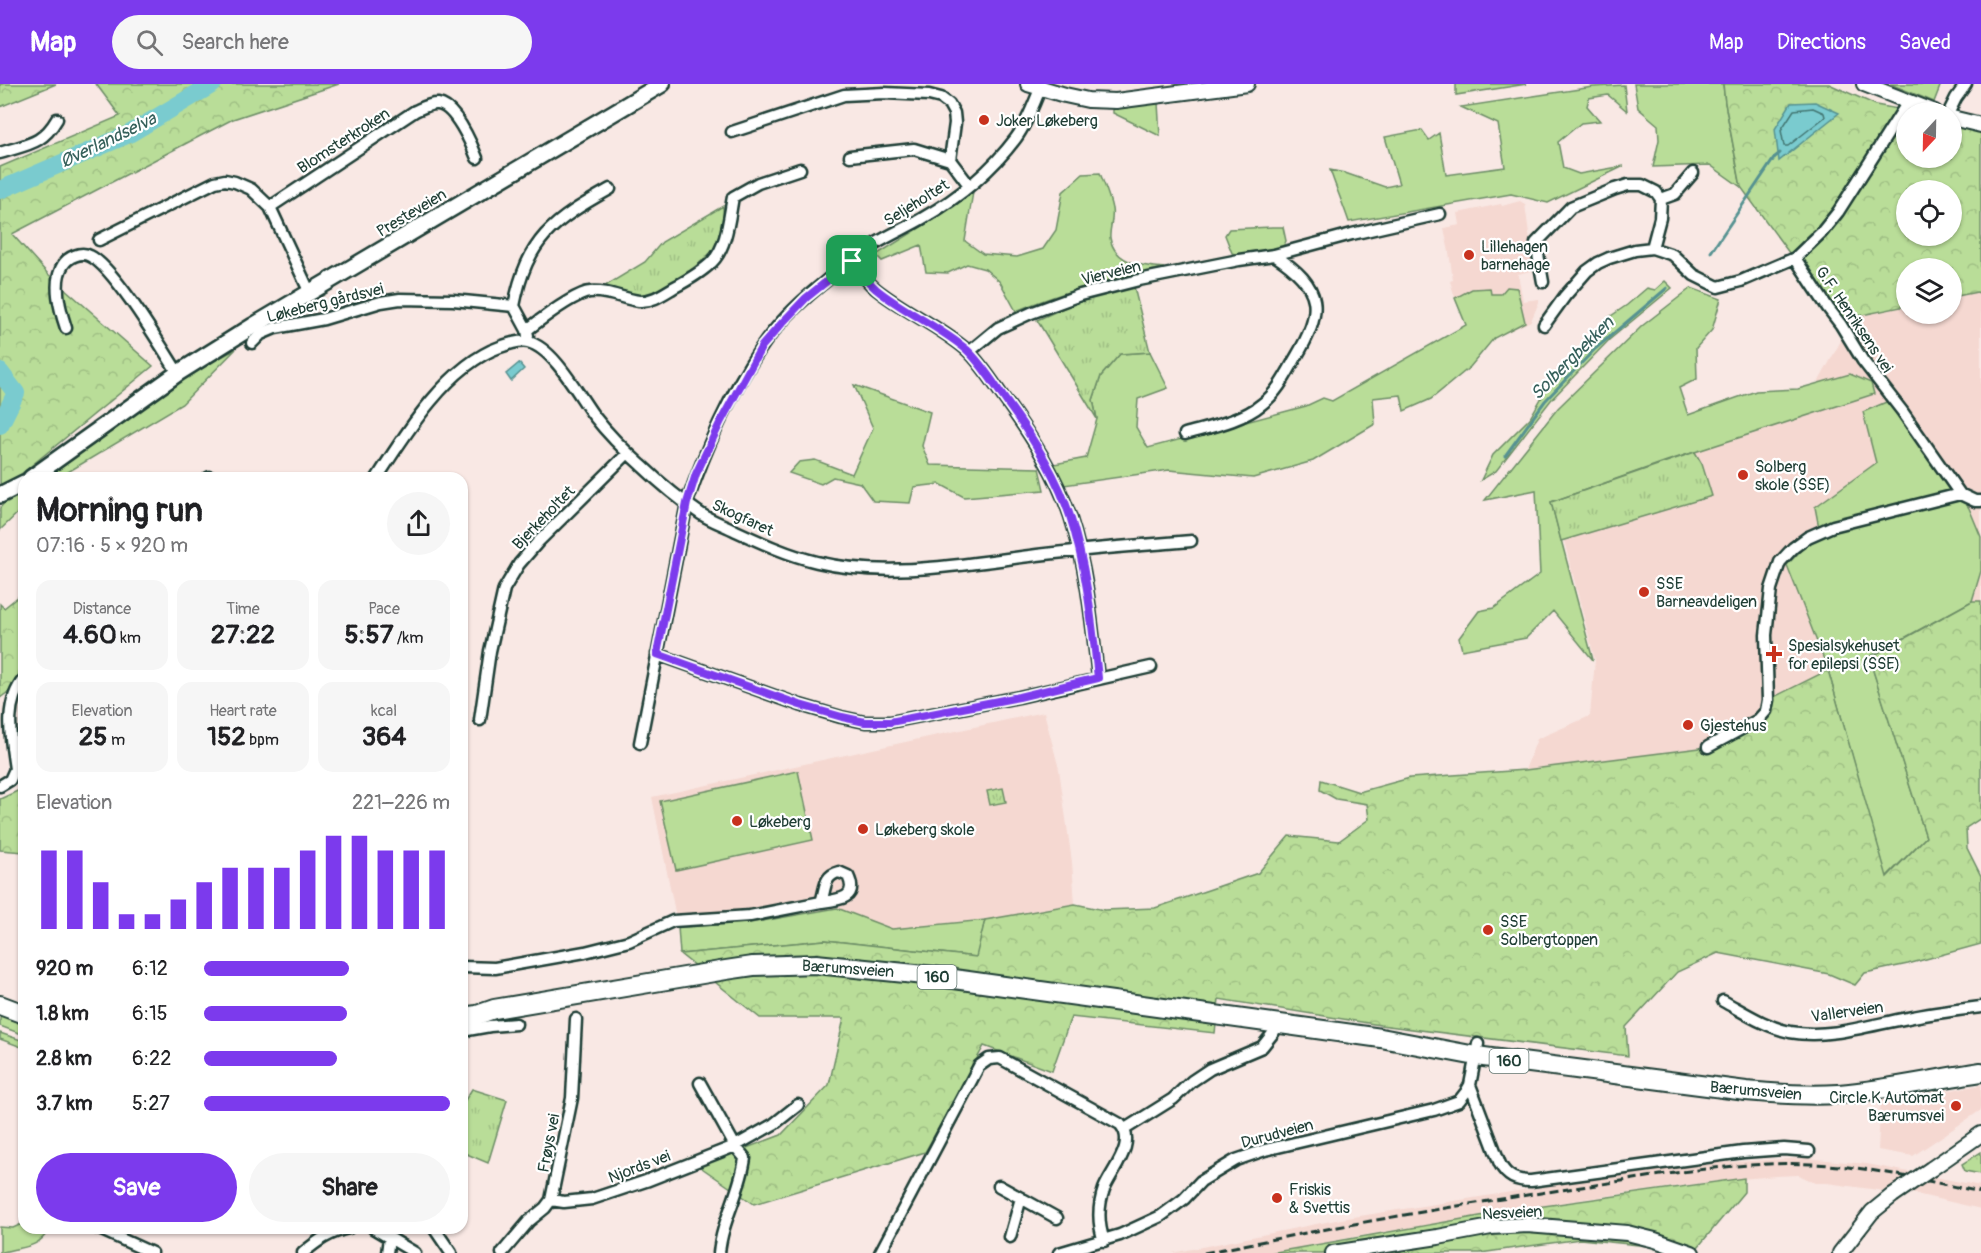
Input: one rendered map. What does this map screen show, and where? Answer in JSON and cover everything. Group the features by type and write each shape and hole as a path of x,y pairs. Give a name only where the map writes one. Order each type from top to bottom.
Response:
{"main road":[{"name":"Presteveien","path":"39,472 178,373 253,326 662,84"},
{"path":"0,495 18,486"},
{"name":"Bærumsveien","path":"468,1009 494,1009 753,966 816,964 915,974 1381,1038 1419,1038 1477,1050 1549,1054 1639,1076 1746,1091 1807,1095 1856,1092 1981,1072"},
{"path":"0,1005 18,1012"},
{"name":"Bærumsveien","path":"468,1016 494,1009"}],"street":[{"path":"1034,86 1088,100 1116,101 1246,84"},
{"path":"1864,84 1908,102"},
{"path":"1954,102 1966,84"},
{"name":"Seljeholtet","path":"640,743 687,503 696,474 721,421 762,346 806,298 852,261 874,245 925,217 969,185 999,157 1016,137 1030,115 1034,86"},
{"name":"Seljeholtet","path":"732,132 844,95 884,93 929,95 941,98 949,104 954,113 955,123 950,160"},
{"name":"Blomsterkroken","path":"270,207 426,106 437,104 448,108 468,138 477,158"},
{"path":"0,153 43,138 57,119"},
{"path":"1962,120 1981,125"},
{"name":"G.F. Henriksens vei","path":"1896,121 1838,212 1822,232 1795,258 1841,324 1863,361 1902,411 1960,494"},
{"name":"Seljeholtet","path":"850,156 914,148 950,160 969,185"},
{"path":"527,330 568,302 588,292 648,301 681,284 713,261 723,243 733,197 758,183 800,169"},
{"path":"1661,199 1676,194 1693,173"},
{"path":"99,240 215,182 225,180 243,186 262,198 270,207 310,293"},
{"path":"1543,282 1536,243 1571,207 1628,185 1642,185 1661,199"},
{"path":"381,472 407,430 464,367 490,350 508,344 530,342 527,330 514,306 517,287 533,251 542,237 571,211 610,189"},
{"path":"1652,248 1660,218 1661,199"},
{"name":"Vierveien","path":"969,352 998,328 1060,302 1139,280 1274,255 1440,214"},
{"path":"1544,325 1577,281 1598,263 1635,250 1652,248 1672,255 1694,275 1718,287 1742,281 1795,258"},
{"path":"66,328 60,312 58,278 67,259 78,254 88,255 100,262 123,290 178,373"},
{"path":"1185,434 1234,419 1262,405 1287,373 1312,329 1315,314 1314,298 1307,284 1297,272 1274,255"},
{"path":"852,261 877,290 943,332 969,352 1020,420 1045,461 1070,515 1080,550 1098,678"},
{"name":"Løkeberg gårdsvei","path":"252,343 261,334 275,327 324,320 381,302 400,299 453,300 514,306"},
{"name":"Skogfaret","path":"530,342 545,352 559,367 594,416 628,453 704,516 775,549 818,562 864,568 914,569 1080,550 1191,541"},
{"name":"Bjerkeholtet","path":"480,720 490,651 504,589 519,564 538,542 628,453"},
{"path":"1708,747 1758,720 1766,711 1768,700 1766,635 1771,590 1780,562 1793,548 1808,537 1833,526 1960,494 1975,501 1981,501"},
{"path":"657,654 800,705 865,722 890,722 1019,697 1151,667"},
{"path":"18,688 5,713 11,744 18,763"},
{"path":"0,786 18,771"},
{"path":"468,968 495,968 585,952 629,941 673,921 750,916 821,902"},
{"name":"Vallerveien","path":"1724,1001 1769,1025 1787,1031 1818,1034 1981,1007"},
{"name":"Frøys vei","path":"551,1200 572,1098 576,1018"},
{"path":"468,1030 516,1024"},
{"path":"1125,1129 1173,1099 1192,1081 1210,1070 1263,1047 1274,1032"},
{"path":"1477,1050 1470,1085 1500,1164 1507,1174 1521,1181 1743,1152 1784,1149 1809,1151"},
{"path":"880,1253 979,1066 989,1059 1000,1058 1120,1124 1125,1129 1124,1147 1104,1190 1099,1228 1104,1241"},
{"path":"700,1083 744,1158 740,1182 723,1232 719,1253"},
{"name":"Durudveien","path":"1059,1253 1104,1241 1168,1212 1201,1181 1236,1160 1265,1150 1449,1106 1459,1101 1470,1085"},
{"name":"Njords vei","path":"551,1200 574,1202 602,1196 735,1146 774,1124 798,1105"},
{"path":"1840,1253 1872,1212 1981,1134"},
{"path":"999,1186 1057,1218"},
{"path":"1010,1237 1021,1198"},
{"path":"502,1253 529,1221 551,1200"},
{"name":"Nesveien","path":"1333,1253 1491,1227 1527,1225 1627,1233 1692,1253"},
{"path":"111,1234 152,1253"},
{"path":"303,1253 331,1234"},
{"path":"383,1234 415,1253"},
{"path":"438,1234 451,1253"},
{"path":"387,1253 389,1238"}],"shaded area":[{"path":"1520,201 1525,204 1534,270 1518,274 1523,301 1539,299 1539,302 1531,321 1494,338 1480,355 1450,281 1453,280 1444,228 1460,225 1458,213"},
{"name":"Spesialsykehuset for epilepsi (SSE)","path":"1981,279 1981,647 1362,945 1525,770 1537,739 1590,716 1595,660 1553,499 1807,403 1873,282 1896,281 1896,324 1962,324 1962,280"},
{"name":"Løkeberg skole","path":"1044,712 1059,769 1072,862 1075,904 985,920 892,929 837,908 750,923 678,927 652,797"},
{"path":"1981,1085 1981,1110 1913,1156 1878,1150 1881,1094 1903,1098"},
{"path":"1806,1158 1867,1164 1981,1186 1981,1209 1890,1188 1885,1191 1815,1183 1799,1175 1776,1176 1718,1181 1584,1199 1270,1253 1172,1253 1341,1219 1581,1181 1716,1163"}],"green space":[{"path":"0,84 56,84 0,107"},
{"path":"96,84 339,84 233,119 12,234 48,274 153,366 24,472 18,472 18,477 4,488 0,485 0,167 120,116"},
{"path":"1456,84 1527,84 1456,95"},
{"path":"1634,84 1723,84 1741,187 1710,165 1653,167 1659,140 1658,125 1638,108"},
{"path":"1723,84 1829,84 1876,105 1896,109 1896,168 1962,168 1962,122 1981,125 1981,294 1977,292 1962,295 1962,258 1896,258 1896,308 1838,320 1741,187"},
{"path":"1890,84 1941,84 1934,102"},
{"path":"1624,85 1627,111 1608,95 1589,98 1587,106 1600,121 1581,123 1558,142 1563,168 1579,174 1624,166 1548,203 1511,194 1349,222 1330,170 1385,187 1399,184 1385,137 1422,130 1429,140 1439,133 1446,175 1505,167 1498,124 1461,107 1593,87"},
{"path":"1158,103 1160,136 1113,113 1113,107"},
{"path":"1100,173 1112,209 1110,238 1113,247 1131,262 1164,268 1089,286 1016,311 1000,282 985,269 967,264 948,273 926,272 921,245 882,261 876,255 944,213 973,192 965,241 983,254 1017,257 1043,249 1056,230 1063,192 1083,174"},
{"path":"723,206 721,234 713,250 696,266 664,288 646,295 636,295 605,286 645,262 662,242"},
{"path":"1283,227 1286,241 1283,247 1237,255 1232,253 1225,235 1229,229"},
{"path":"1665,281 1672,288 1609,340 1551,400 1496,471 1481,480 1493,455 1530,418 1554,376 1608,318 1647,288 1655,290"},
{"path":"1134,287 1150,352 1120,354 1101,376 1093,400 1097,419 1037,320 1079,301"},
{"path":"1507,287 1517,288 1525,322 1494,338 1470,367 1431,399 1404,411 1401,395 1373,398 1375,424 1313,461 1253,478 1169,470 1064,485 1054,464 1086,458 1097,419 1093,400 1101,376 1120,354 1150,352 1168,388 1138,399 1136,427 1148,448 1306,406 1323,398 1332,401 1466,325 1455,298 1472,289 1490,288 1491,294 1501,294"},
{"path":"1691,288 1721,299 1712,330 1696,348 1697,379 1679,388 1688,415 1756,391 1798,389 1850,374 1871,383 1874,394 1667,461 1551,502 1593,660 1553,611 1526,638 1462,650 1459,638 1479,611 1494,608 1540,574 1536,490 1485,500 1558,408 1642,326"},
{"path":"236,349 182,404 68,472 47,472 170,385"},
{"path":"854,385 930,412 922,446 930,465 1039,468 1044,490 964,497 940,484 914,487 910,503 873,501 860,483 833,477 821,484 789,473 799,462 815,460 852,474 873,428"},
{"path":"1891,400 1969,508 1981,537 1981,571 1972,601 1869,657 1926,837 1886,877 1828,670 1787,565 1810,541 1821,538 1815,507 1876,463 1863,412"},
{"path":"1695,452 1702,464 1712,496 1561,541 1551,502"},
{"path":"18,492 18,513 0,530 0,508 7,499"},
{"path":"18,597 18,684 0,698 0,604 4,608"},
{"path":"1972,601 1981,601 1981,818 1966,828 1967,848 1981,876 1981,944 1865,973 1855,985 1829,974 1718,953 1677,972 1626,1027 1628,1056 1380,1025 1219,999 1215,1033 1071,1017 1052,1071 984,1046 925,1152 754,1204 699,1166 781,1135 829,1085 844,1018 760,1018 680,954 825,940 976,957 985,920 1075,904 1104,910 1155,908 1258,873 1289,836 1339,841 1369,819 1367,804 1336,799 1320,790 1321,780 1359,792 1410,778 1525,770 1708,747 1766,712 1768,700 1828,670 1887,877 1926,837 1869,658"},
{"name":"Løkeberg","path":"798,771 813,840 676,870 660,801"},
{"path":"1003,788 1006,802 990,805 987,791"},
{"path":"18,791 18,852 0,850 0,799"},
{"path":"837,908 892,929 985,920 977,957 825,940 680,954 678,927 750,923"},
{"path":"0,1013 18,1019 18,1033 0,1026"},
{"path":"0,1033 18,1039 18,1046 0,1039"},
{"path":"472,1089 507,1100 488,1163 468,1155 468,1095"},
{"path":"1981,1152 1981,1174 1965,1171 1962,1164"},
{"path":"1744,1178 1744,1192 1693,1253 1668,1248 1580,1239 1480,1253 1270,1253 1508,1211"},
{"path":"18,1226 18,1234 46,1234 34,1244 0,1253 0,1227 13,1228"}],"water":[{"path":"1815,102 1839,113 1779,161 1775,129 1791,103"},
{"path":"519,363 524,369 511,381 506,374"}],"waterway":[{"name":"Øverlandselva","path":"0,190 129,134 213,84"},
{"name":"Solbergbekken","path":"1711,252 1775,157 1780,153"},
{"name":"Solbergbekken","path":"1505,456 1545,401 1595,349 1667,288"},
{"name":"Øverlandselva","path":"0,372 16,393 0,425"}],"railway":[{"path":"1204,1253 1444,1208 1672,1173 1727,1167 1783,1164 1832,1165 1981,1192"}],"place":[{"name":"Joker Løkeberg","path":"984,120"},
{"name":"Lillehagen barnehage","path":"1469,255"},
{"name":"Solberg skole (SSE)","path":"1743,475"},
{"name":"SSE Barneavdeligen","path":"1644,592"},
{"name":"Spesialsykehuset for epilepsi (SSE)","path":"1774,654"},
{"name":"Gjestehus","path":"1688,725"},
{"name":"Løkeberg","path":"737,821"},
{"name":"Løkeberg skole","path":"863,829"},
{"name":"SSE Solbergtoppen","path":"1488,930"},
{"name":"Circle K Automat Bærumsvei","path":"1956,1106"},
{"name":"Friskis & Svettis","path":"1277,1198"}],"route":[{"path":"852,261 877,290 943,332 969,352 1020,420 1045,461 1070,515 1080,550 1098,678 1019,697 890,722 865,722 800,705 657,654 687,503 696,474 721,421 762,346 806,298 852,261"}]}
